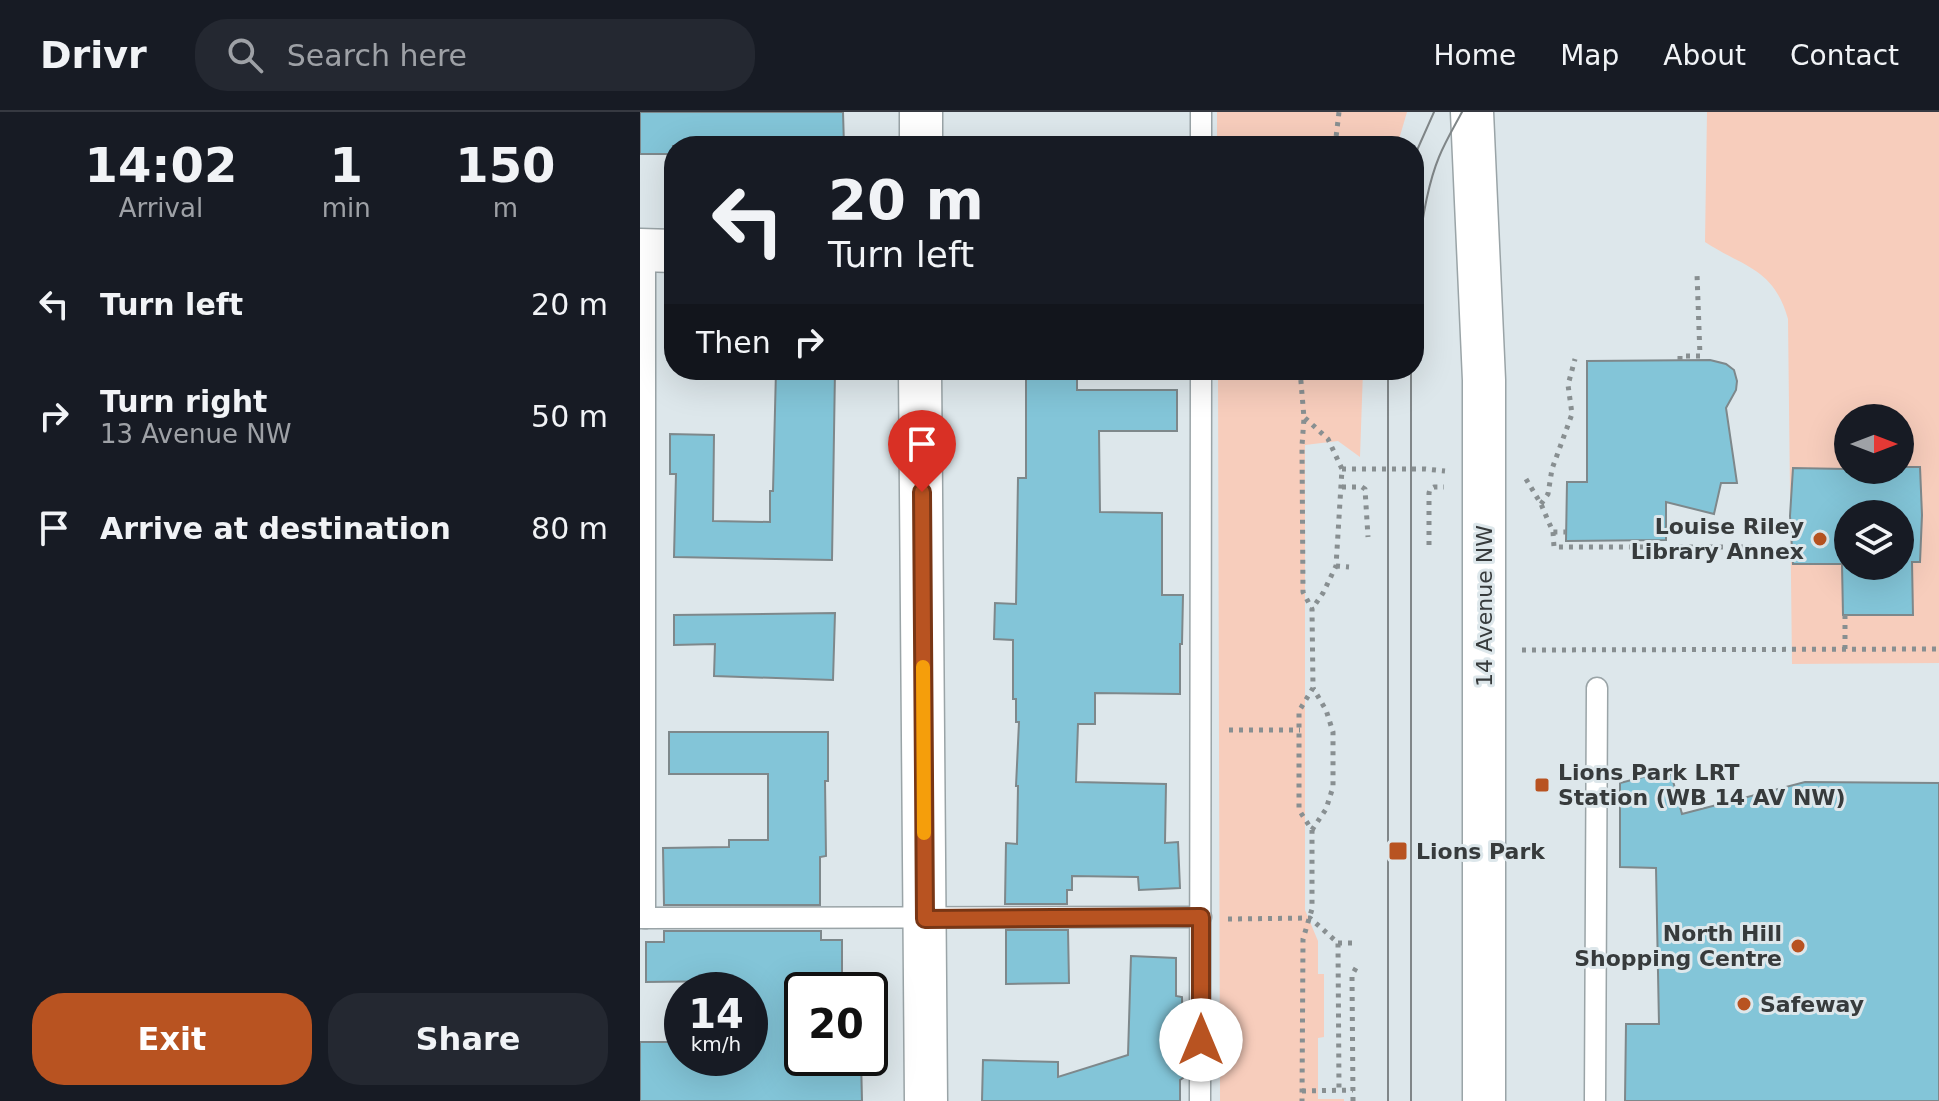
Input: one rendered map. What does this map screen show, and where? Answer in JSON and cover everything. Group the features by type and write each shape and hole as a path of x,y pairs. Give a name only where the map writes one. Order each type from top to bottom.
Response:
{"street":[{"path":"921,112 921,136"},
{"name":"14 Avenue NW","path":"1472,112 1484,380 1484,1101"},
{"path":"920,380 926,1101"}],"lane":[{"path":"1201,112 1201,136"},
{"path":"653,250 642,918 1201,917"},
{"path":"1200,1101 1201,380"},
{"path":"1595,1101 1597,688"}],"path":[{"path":"1336,136 1339,112"},
{"path":"1680,360 1680,356 1700,356 1697,274"},
{"path":"1541,504 1548,494 1552,469 1572,414 1568,385 1575,359"},
{"path":"1301,380 1304,418 1303,592 1312,609 1313,688 1326,710 1333,732 1333,787 1326,809 1312,830"},
{"path":"1304,418 1328,439 1342,469 1336,566 1312,609"},
{"path":"1342,469 1450,471"},
{"path":"1521,471 1541,504 1553,532 1554,547 1752,547 1757,551"},
{"path":"1342,487 1365,489 1368,537"},
{"path":"1429,545 1430,489 1444,487"},
{"path":"1553,532 1566,532"},
{"path":"1336,566 1349,567"},
{"path":"1845,615 1845,649"},
{"path":"1521,650 1939,649"},
{"path":"1302,1101 1303,939 1312,909 1312,830 1299,810 1299,711 1313,688"},
{"path":"1200,730 1300,730"},
{"path":"1201,917 1310,918 1338,943 1353,943"},
{"path":"1338,943 1339,1090"},
{"path":"1353,1101 1352,975 1356,968"},
{"path":"1339,1058 1353,1058"},
{"path":"1302,1091 1353,1090"}],"shaded area":[{"path":"1217,112 1407,112 1400,136 1217,136"},
{"path":"1707,112 1939,112 1939,663 1792,664 1788,319 1782,302 1766,279 1705,242"},
{"path":"1218,380 1363,380 1360,457 1338,441 1305,445 1305,910 1318,941 1318,974 1324,974 1324,1037 1318,1038 1318,1099 1344,1101 1220,1101"}],"building":[{"path":"640,112 843,112 844,136 664,136 664,154 640,154"},
{"path":"1710,360 1726,364 1734,370 1737,381 1736,390 1726,408 1737,483 1721,483 1714,514 1666,502 1666,540 1566,541 1567,482 1587,482 1587,361"},
{"path":"776,380 835,380 832,560 674,557 676,474 670,474 670,434 714,435 713,521 770,522 770,491 773,491"},
{"path":"1026,380 1077,380 1077,390 1177,390 1177,431 1099,431 1100,512 1162,513 1162,595 1183,595 1180,694 1095,693 1095,724 1078,724 1076,782 1166,784 1165,843 1178,842 1180,888 1139,890 1138,877 1072,876 1072,890 1067,890 1067,904 1005,904 1006,843 1017,844 1019,722 1016,722 1016,699 1013,699 1013,640 994,639 995,603 1016,604 1018,478 1026,478"},
{"name":"Louise Riley Library Annex","path":"1914,467 1920,467 1920,562 1914,562 1914,500 1834,500 1834,564 1793,564 1790,516 1793,468 1834,469 1834,484 1914,484"},
{"name":"Louise Riley Library Annex","path":"1842,580 1912,580 1913,615 1843,615"},
{"path":"835,613 833,680 714,676 715,644 674,645 674,615"},
{"path":"669,732 828,732 826,856 820,857 820,905 664,905 663,848 729,847 729,840 768,840 768,774 669,774"},
{"name":"North Hill Shopping Centre","path":"1670,770 1682,814 1805,782 1939,783 1939,1101 1625,1101 1626,1024 1659,1024 1656,868 1620,867 1620,783"},
{"path":"1006,930 1068,930 1069,983 1006,984"},
{"path":"664,931 821,931 821,940 842,940 842,972 784,972 784,1076 861,1076 862,1101 640,1101 640,1042 664,1042 664,1076 768,1076 768,972 664,972 664,982 646,982 646,942 664,942"},
{"path":"1131,956 1176,958 1176,996 1182,997 1183,1078 1180,1080 1180,1101 982,1101 983,1060 1058,1062 1058,1077 1128,1055"}],"tram line":[{"path":"1423,136 1434,112"},
{"path":"1424,212 1441,151 1462,112"},
{"path":"1388,380 1388,1101"},
{"path":"1411,380 1411,1101"}],"slow traffic":[{"path":"923,667 924,833"}],"place":[{"name":"Louise Riley Library Annex","path":"1820,539"},
{"name":"Lions Park LRT Station (WB 14 AV NW)","path":"1542,785"},
{"name":"Lions Park","path":"1398,851"},
{"name":"North Hill Shopping Centre","path":"1798,946"},
{"name":"Safeway","path":"1744,1004"}],"route":[{"path":"922,492 925,919 1201,917 1201,1040"}]}
